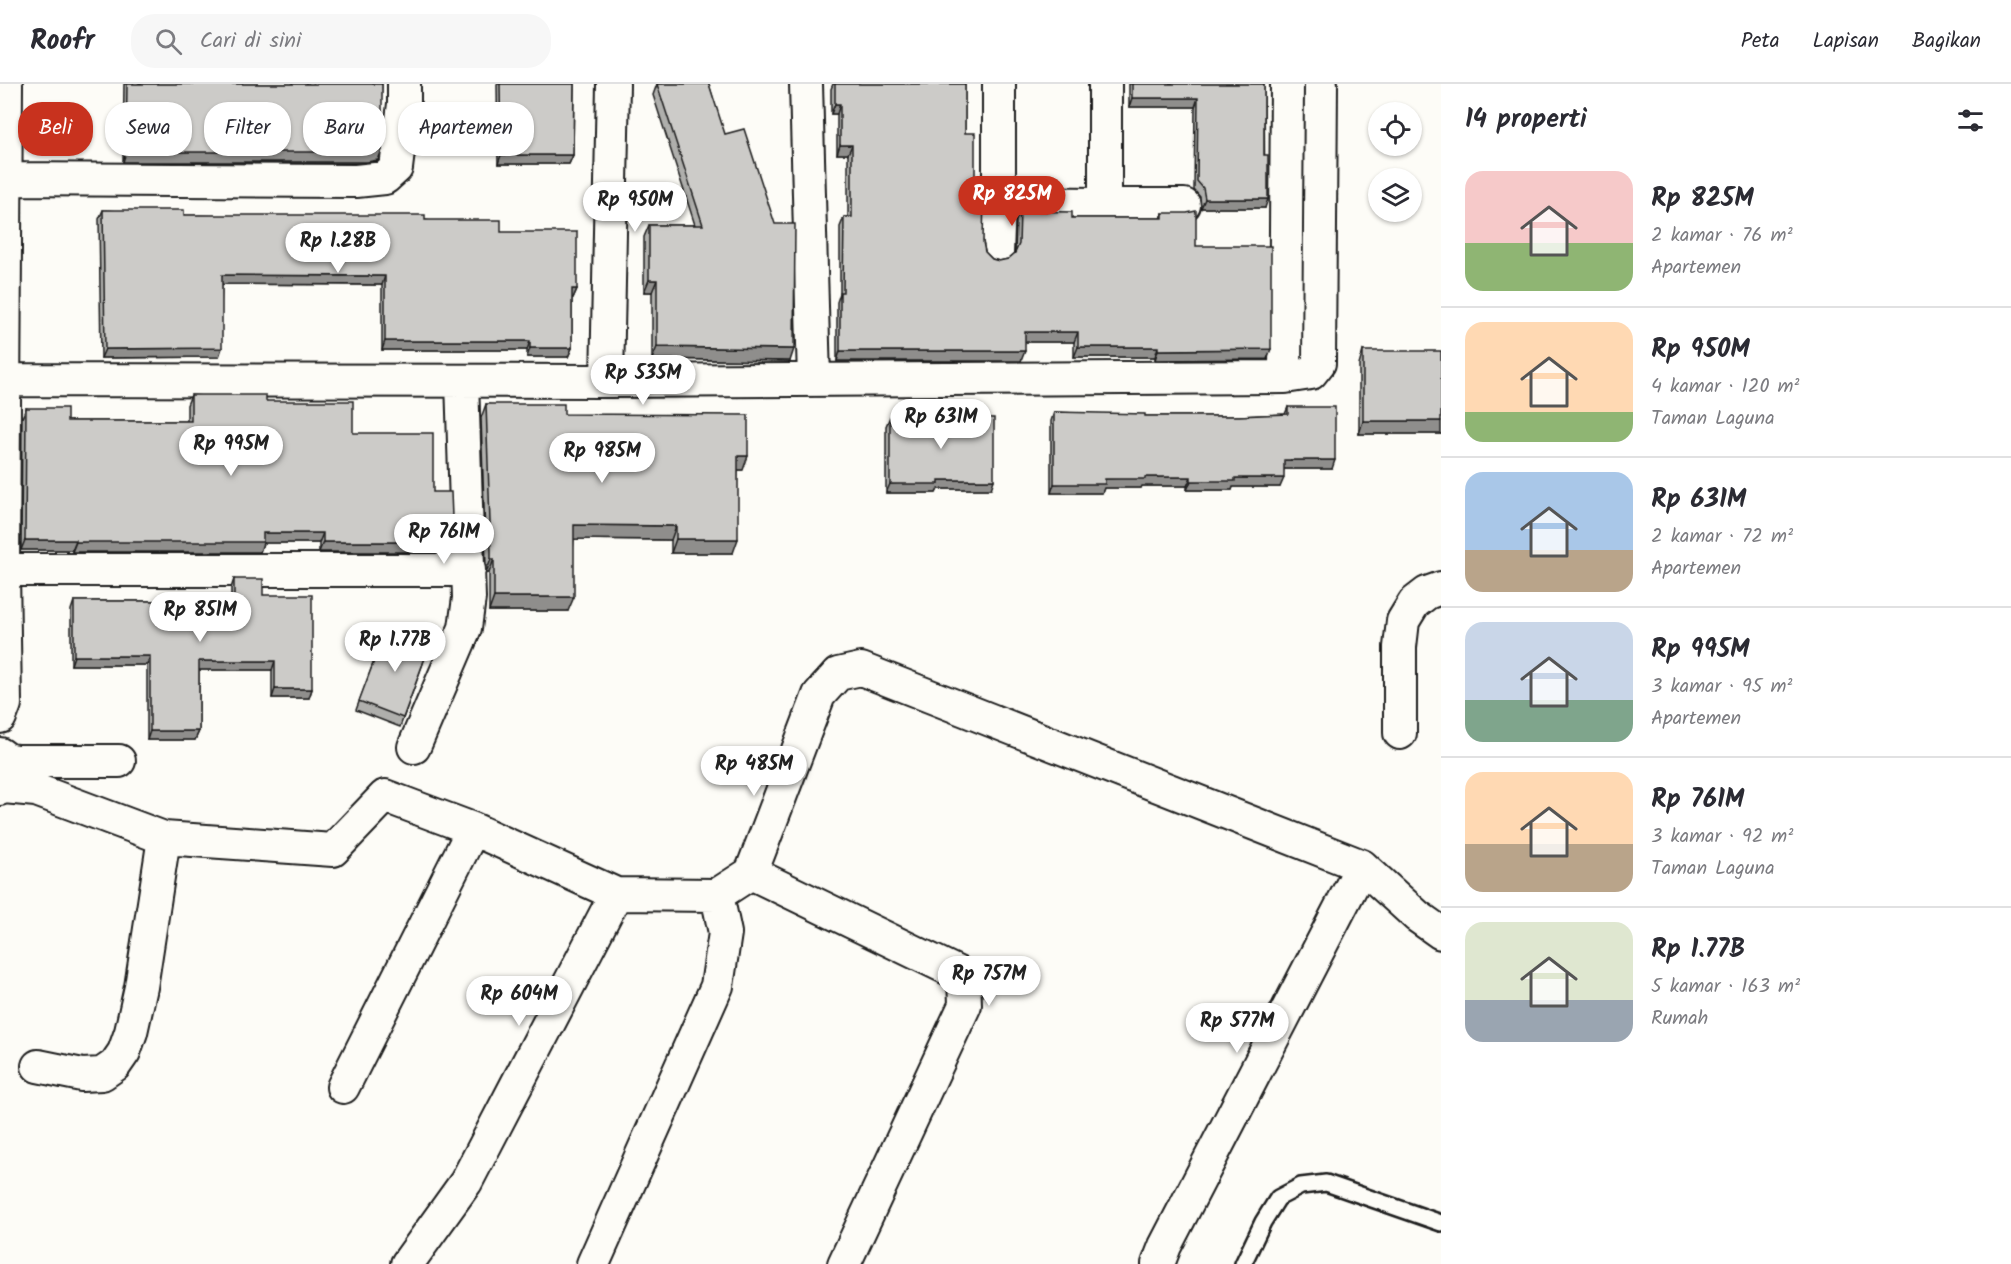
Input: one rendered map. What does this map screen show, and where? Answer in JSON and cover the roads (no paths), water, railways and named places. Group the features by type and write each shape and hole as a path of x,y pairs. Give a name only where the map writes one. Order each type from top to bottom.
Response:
{"street":[{"path":"0,717 5,704 2,380 6,84"},
{"path":"4,178 356,181 385,178 396,168 404,104 404,84"},
{"path":"607,381 613,84"},
{"path":"806,84 814,380"},
{"path":"997,253 999,84"},
{"path":"1105,84 1105,203"},
{"path":"1285,377 1287,84"},
{"path":"2,380 814,380 1285,377 1311,373 1319,363 1321,84"},
{"path":"999,203 1184,205"},
{"path":"414,747 465,628 469,598 462,381"},
{"path":"3,570 469,570"},
{"path":"1400,733 1400,647 1403,621 1414,603 1428,593 1441,588"},
{"path":"0,789 4,787 36,790 164,838 333,850 385,796 473,829 616,894 717,895 751,873 819,695 838,674 861,669 1362,866 1417,916 1441,933"},
{"path":"0,754 8,760 17,761 119,761"},
{"path":"343,1087 473,829"},
{"path":"38,1066 82,1075 102,1074 115,1065 124,1052 141,987 164,838"},
{"path":"1158,1264 1165,1246 1362,866"},
{"path":"751,873 964,976 965,1005 844,1264"},
{"path":"406,1264 466,1182 616,894"},
{"path":"593,1264 717,986 725,933 717,895"}],"lane":[{"path":"1243,1264 1263,1222 1278,1198 1301,1186 1326,1183 1441,1223"}]}
